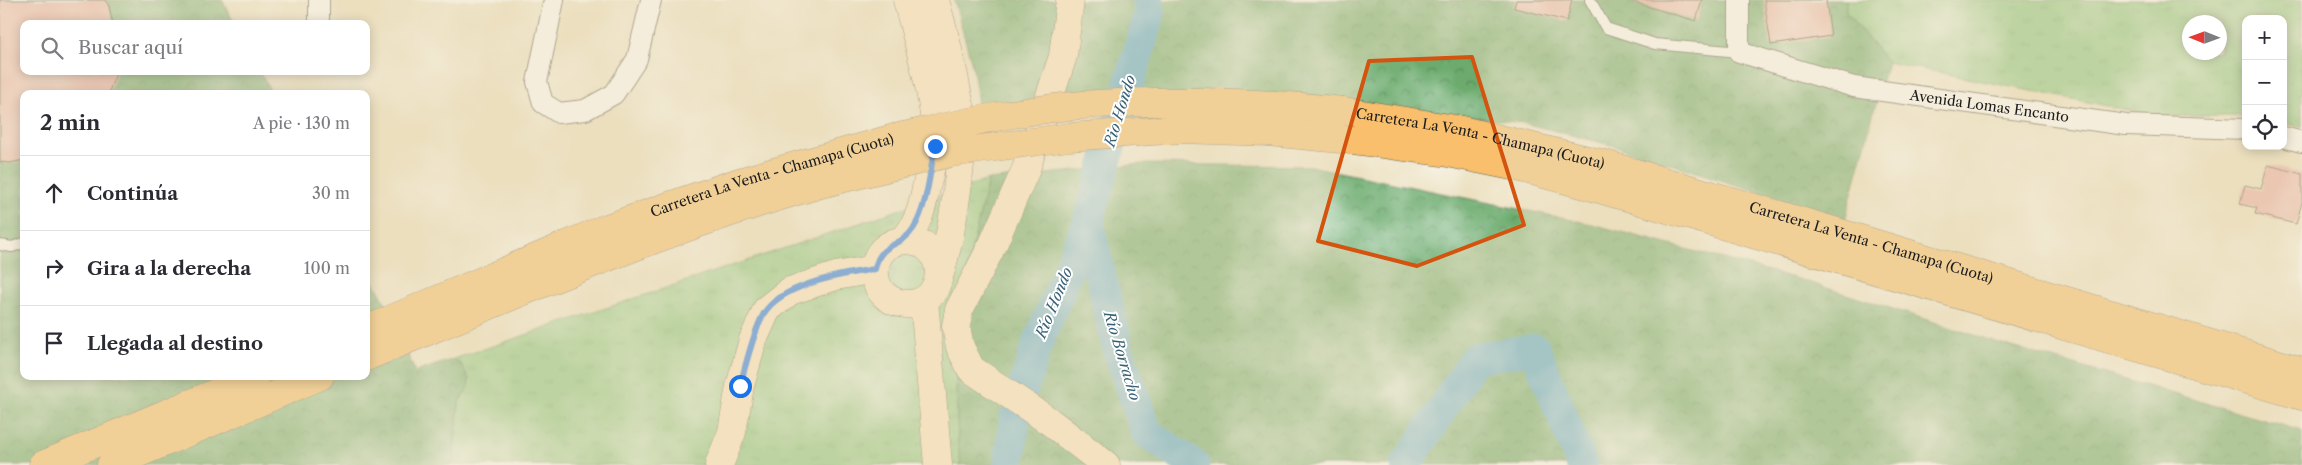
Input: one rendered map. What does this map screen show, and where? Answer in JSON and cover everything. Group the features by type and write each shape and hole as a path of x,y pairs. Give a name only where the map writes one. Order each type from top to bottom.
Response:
{"highway":[{"name":"Carretera La Venta - Chamapa (Cuota)","path":"370,328 602,230 739,182 894,138 998,118 1095,104 1219,101 1344,111 1462,130 1601,163 2302,371"},
{"name":"Carretera La Venta - Chamapa (Cuota)","path":"370,355 609,257 682,230 818,185 950,153 1070,136 1181,129 1268,132 1352,140 1448,153 1517,167 1593,187 2302,396"},
{"path":"43,465 246,380"},
{"path":"110,465 311,380"}],"main road":[{"path":"907,0 924,68 932,113 935,146 920,217 904,240 884,249 876,262 875,269 877,285 881,292 894,302 909,305 924,300 935,289 945,260 955,214 964,126 951,60 935,0"},
{"path":"1070,0 1063,56 1026,169 993,244 959,310 956,326 960,347 971,369 1049,421 1106,465"},
{"path":"904,240 916,241 932,251 937,262 939,274"},
{"path":"719,465 732,432 740,386 753,340 767,309 790,291 836,276 875,269"},
{"path":"924,300 938,465"}],"street":[{"path":"319,0 319,20"},
{"path":"554,0 537,82 542,103 559,113 585,110 614,94 637,59 651,0"},
{"path":"1739,0 1739,52"},
{"name":"Avenida Lomas Encanto","path":"1739,52 1854,87 2119,124 2242,130"},
{"path":"2287,138 2302,142"}],"lane":[{"name":"Avenida Lomas Encanto","path":"1590,0 1606,28 1655,44 1739,52"},
{"path":"0,245 12,247 20,244"}],"highlighted area":[{"path":"1472,57 1524,225 1417,266 1318,241 1369,61"}],"green space":[{"path":"0,0 222,0 233,20 20,20 20,75 262,75 270,90 20,90 20,380 370,380 370,275 389,309 415,372 454,359 461,364 469,379 468,388 459,402 453,463 448,465 0,465"},
{"path":"954,0 1846,0 1846,12 1887,62 1845,220 1618,147 1524,123 1410,110 979,111 973,68"},
{"path":"1846,0 2302,0 2302,127 2287,124 2287,15 2242,15 2242,116 2157,116 1887,62 1846,12"},
{"path":"1141,164 1310,166 1592,224 1802,280 2012,347 2302,431 2302,465 961,465 958,445 954,326 988,180"},
{"path":"988,180 954,326 958,445 961,465 448,465 453,463 459,402 468,388 469,379 461,364 454,359"}],"building":[{"path":"0,0 105,0 109,6 112,20 20,20 20,75 115,75 110,90 20,90 20,161 10,163 0,162"},
{"path":"1516,0 1572,0 1567,21 1514,8"},
{"path":"1626,0 1702,0 1696,21"},
{"path":"1764,0 1826,0 1831,36 1771,45"},
{"path":"2268,165 2302,174 2302,202 2296,224 2255,214 2257,208 2240,204 2245,185 2261,189"}],"waterway":[{"name":"Rio Hondo","path":"1024,386 1037,345 1088,222 1150,13 1148,0"},
{"name":"Río Borracho","path":"1088,222 1119,353 1147,433 1194,465"},
{"name":"Río Borracho","path":"1406,465 1475,358 1535,349 1582,465"},
{"name":"Río Hondo","path":"1009,465 1015,417"}],"route":[{"path":"740,386 753,340 767,309 790,291 836,276 875,269 876,262 884,249 904,240 912,231 920,217 935,146"}]}
